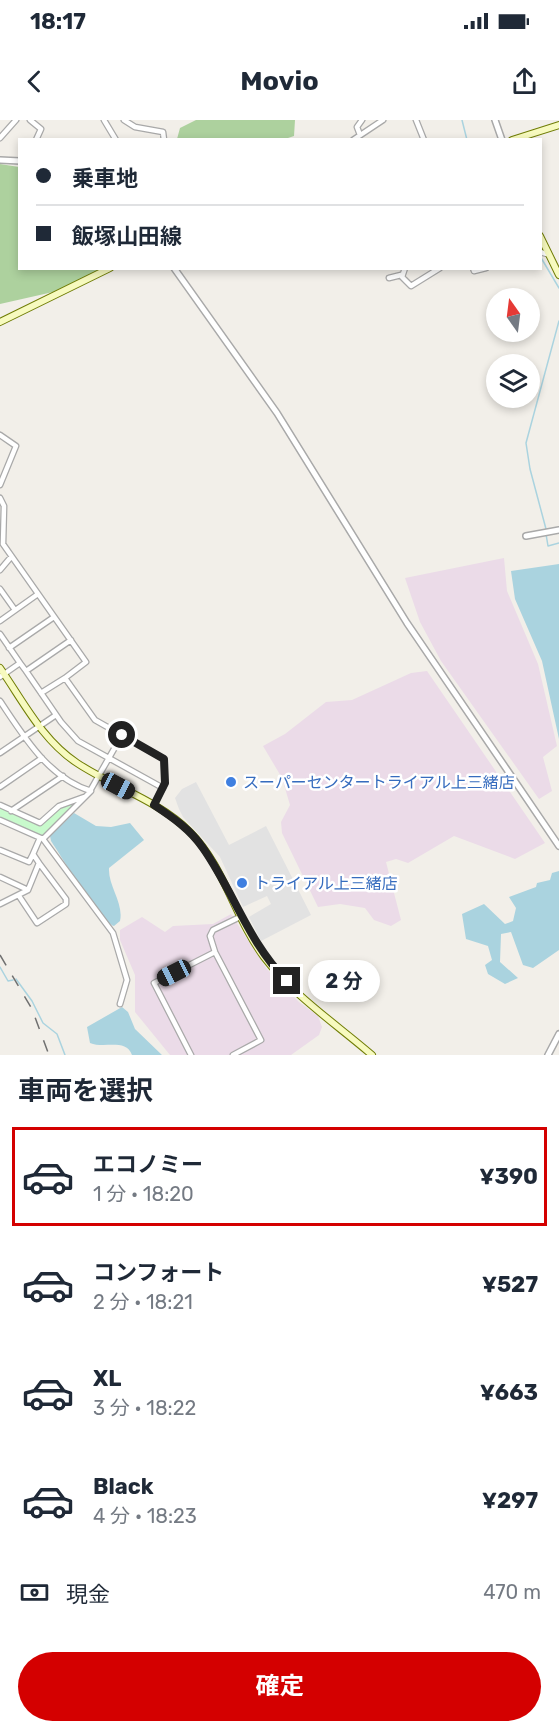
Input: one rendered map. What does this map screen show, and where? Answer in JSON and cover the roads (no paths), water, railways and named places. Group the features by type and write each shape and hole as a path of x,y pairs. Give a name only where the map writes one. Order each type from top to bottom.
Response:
{"main road":[{"path":"518,138 559,125"},
{"path":"542,240 559,275"},
{"path":"1,324 106,270"},
{"path":"1,673 39,726 64,754 99,777 154,805 189,831 202,846 240,916 274,968 300,994 372,1055"}],"street":[{"path":"0,138 16,120"},
{"path":"30,120 41,129 37,138"},
{"path":"104,120 115,138"},
{"path":"124,120 135,127 163,132 164,138"},
{"path":"360,135 357,127 362,120"},
{"path":"356,138 383,120"},
{"path":"416,120 423,138"},
{"path":"495,120 501,138"},
{"path":"0,160 18,160"},
{"path":"542,252 548,254"},
{"path":"175,270 277,413 407,623 559,846"},
{"path":"389,278 401,275 404,270"},
{"path":"401,275 411,286 437,270"},
{"path":"0,435 16,446 0,485"},
{"path":"0,467 7,470"},
{"path":"0,498 4,506 1,538 11,557 86,662 41,693"},
{"path":"526,536 559,530"},
{"path":"0,570 11,557"},
{"path":"0,590 15,610"},
{"path":"0,621 38,594"},
{"path":"9,648 54,617"},
{"path":"0,634 56,715 78,741 163,788"},
{"path":"26,671 71,640"},
{"path":"1,673 20,663"},
{"path":"64,678 95,720 161,755 166,764 163,788 154,805"},
{"path":"0,701 42,758 63,776 91,791"},
{"path":"0,752 56,715"},
{"path":"0,850 29,862 41,838 91,791 122,735"},
{"path":"0,787 42,758"},
{"path":"11,811 63,776"},
{"path":"0,805 40,823 59,806 76,801 91,791"},
{"path":"0,820 41,838 113,933 127,980 120,1004"},
{"path":"19,896 37,923 66,904 66,899 33,854"},
{"path":"0,904 28,890 39,863"},
{"path":"0,878 28,890"},
{"path":"233,1055 261,1040 215,952 210,936 213,930 240,916"},
{"path":"191,1055 154,983 215,952"},
{"path":"548,1055 559,1034"}],"water":[{"path":"559,564 559,739 542,661 515,599 511,571"},
{"path":"74,813 96,826 111,827 130,823 144,840 109,868 121,914 120,921 114,926 91,901 51,841 50,836"},
{"path":"559,871 559,950 533,968 523,965 511,932 501,934 500,962 518,978 505,984 488,974 485,965 492,960 488,946 466,939 462,914 484,904 505,924 513,921 516,908 509,897 536,887 537,883 550,880 552,873"},
{"path":"122,1007 128,1012 135,1029 162,1055 132,1055 129,1050 120,1045 90,1043 87,1027"}],"waterway":[{"path":"462,120 466,138"},
{"path":"542,259 559,288"},
{"path":"546,529 530,469 526,443 559,321"},
{"path":"546,534 548,546 559,543"},
{"path":"0,967 8,981 13,980"},
{"path":"16,979 32,1001 43,1023 57,1034 65,1055"}],"railway":[{"path":"0,955 32,1009 49,1055"}],"place":[{"name":"スーパーセンタートライアル上三緒店","path":"231,782"},
{"name":"トライアル上三緒店","path":"242,883"}]}
